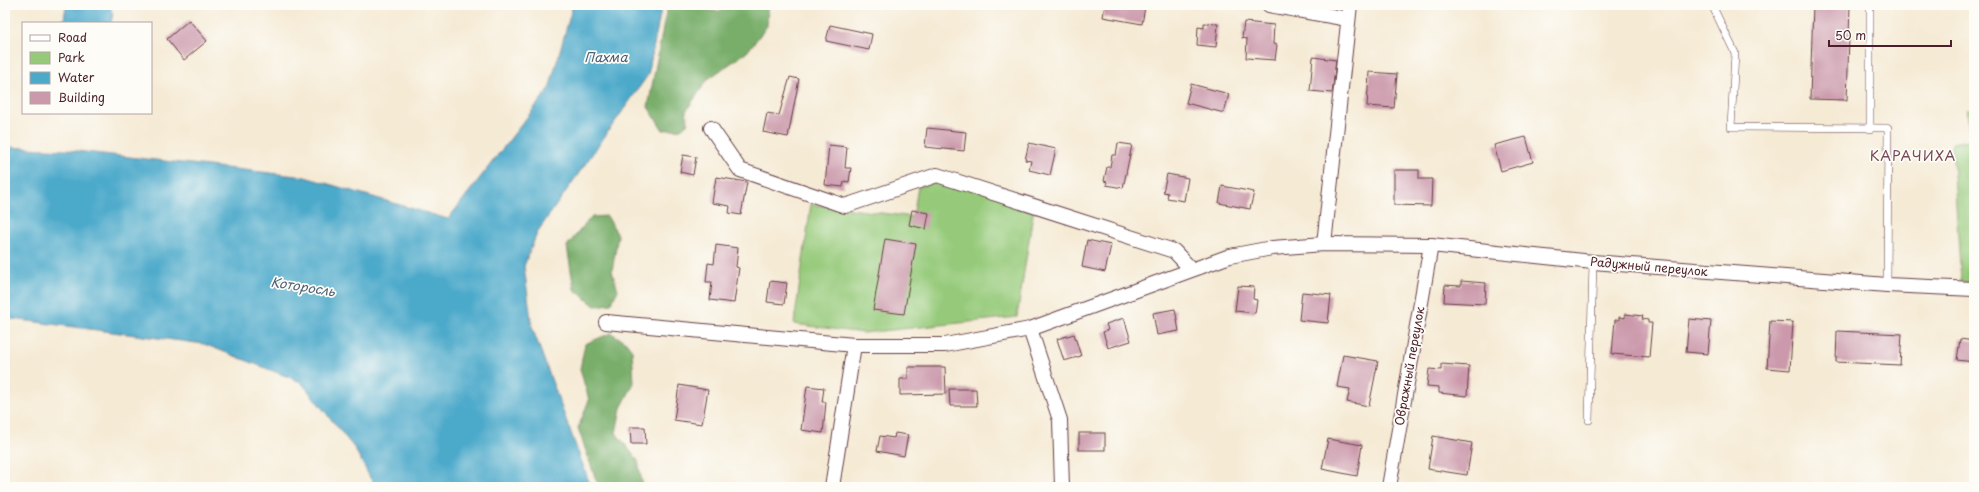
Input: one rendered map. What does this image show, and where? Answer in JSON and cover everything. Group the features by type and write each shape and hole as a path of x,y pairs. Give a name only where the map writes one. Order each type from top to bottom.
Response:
{"street":[{"path":"1269,5 1348,19"},
{"path":"1324,244 1350,5"},
{"path":"711,128 740,170 845,206 937,175 1174,251 1191,269"},
{"name":"Радужный переулок","path":"606,322 854,345 945,345 1030,329 1230,256 1272,248 1324,244 1431,245 1593,262 1887,285 1974,289"},
{"name":"Овражный переулок","path":"1389,487 1431,245"},
{"path":"1030,329 1060,420 1062,487"},
{"path":"832,487 854,345"}],"lane":[{"path":"1712,5 1734,53 1731,127 1870,130 1888,128 1887,285"},
{"path":"1870,5 1870,130"},
{"path":"1589,420 1593,262"}],"green space":[{"path":"672,5 706,5 709,11 721,11 724,5 768,5 767,26 747,52 708,79 686,111 688,123 681,129 663,130 648,107 666,12"},
{"path":"1974,109 1974,283 1961,282 1952,143 1970,140 1967,110"},
{"path":"950,178 1034,208 1017,317 863,333 794,324 811,204 913,217 918,187"},
{"path":"607,216 618,235 612,271 618,290 611,304 595,306 574,289 567,246 591,217"},
{"path":"611,333 626,342 632,350 634,383 621,408 616,433 638,461 643,487 600,487 596,480 578,428 589,400 580,369 585,344"}],"water":[{"path":"66,5 109,5 113,14 111,22 67,22 64,20"},
{"path":"573,5 662,5 648,75 538,231 524,266 532,327 591,487 375,487 355,449 301,382 204,344 5,318 5,147 68,150 305,177 448,219 549,89"}],"building":[{"path":"1105,5 1141,5 1145,7 1142,24 1103,17"},
{"path":"1813,5 1850,5 1847,100 1810,99"},
{"path":"189,20 207,41 184,60 167,39"},
{"path":"1244,22 1274,25 1273,44 1277,45 1275,60 1246,58 1247,39 1242,38"},
{"path":"1204,23 1218,24 1216,47 1197,45 1198,27 1204,28"},
{"path":"830,25 872,34 869,50 826,41"},
{"path":"1313,57 1336,60 1332,93 1310,91"},
{"path":"1369,72 1397,74 1394,108 1367,106"},
{"path":"790,77 799,79 788,137 763,132 767,113 779,115"},
{"path":"1191,84 1229,94 1224,113 1186,103"},
{"path":"927,128 966,132 964,151 925,147"},
{"path":"1526,137 1533,162 1501,171 1494,145"},
{"path":"1029,143 1056,149 1050,175 1029,170 1031,161 1025,160"},
{"path":"1118,143 1132,145 1123,188 1106,185 1107,182 1104,181 1107,167 1110,167 1112,155 1116,155"},
{"path":"829,145 847,147 845,168 851,168 849,182 844,181 843,187 825,185"},
{"path":"683,155 696,157 693,175 680,172"},
{"path":"1394,170 1419,170 1419,179 1432,179 1431,206 1394,205"},
{"path":"1167,174 1188,178 1184,201 1167,198 1168,193 1163,192"},
{"path":"716,177 747,182 741,215 729,213 730,206 712,203"},
{"path":"1222,186 1254,192 1250,209 1219,203"},
{"path":"912,210 929,213 926,229 909,225"},
{"path":"885,239 916,244 904,314 873,310"},
{"path":"1087,240 1111,245 1105,272 1082,267"},
{"path":"716,245 738,248 736,267 739,268 734,303 710,300 712,282 706,282 708,263 714,264"},
{"path":"770,281 787,283 784,304 767,302"},
{"path":"1461,281 1486,283 1485,304 1444,302 1445,285 1461,286"},
{"path":"1238,286 1254,287 1253,299 1257,300 1255,313 1235,311"},
{"path":"1302,292 1331,295 1328,323 1299,320"},
{"path":"1175,309 1179,331 1157,335 1153,313"},
{"path":"1625,314 1643,316 1642,319 1648,320 1648,323 1652,323 1649,357 1612,354 1615,320 1619,320 1619,317 1625,318"},
{"path":"1124,318 1131,341 1108,348 1103,332 1108,330 1106,324"},
{"path":"1689,319 1711,321 1708,354 1686,352"},
{"path":"1770,321 1793,322 1790,370 1767,368"},
{"path":"1837,331 1902,334 1900,365 1836,362"},
{"path":"1074,334 1081,356 1064,361 1057,339"},
{"path":"1960,339 1974,341 1974,362 1957,360"},
{"path":"1343,355 1378,361 1369,406 1347,402 1350,389 1337,387"},
{"path":"1441,364 1469,366 1467,396 1439,393 1439,387 1427,386 1429,369 1441,370"},
{"path":"908,367 945,367 946,394 900,395 900,379 908,379"},
{"path":"679,385 708,390 702,424 674,420"},
{"path":"807,386 824,388 822,402 826,402 823,433 801,430"},
{"path":"949,389 976,389 977,406 950,406"},
{"path":"630,427 645,427 646,444 631,444"},
{"path":"895,433 908,435 904,456 877,451 880,436 894,438"},
{"path":"1079,433 1105,433 1105,450 1079,450"},
{"path":"1433,436 1472,443 1467,475 1428,469"},
{"path":"1328,439 1362,445 1357,476 1322,469"}],"district":[{"name":"КАРАЧИХА","path":"1913,155"}],"water label":[{"name":"Пахма","path":"606,56"},
{"name":"Которосль","path":"303,286"}]}
